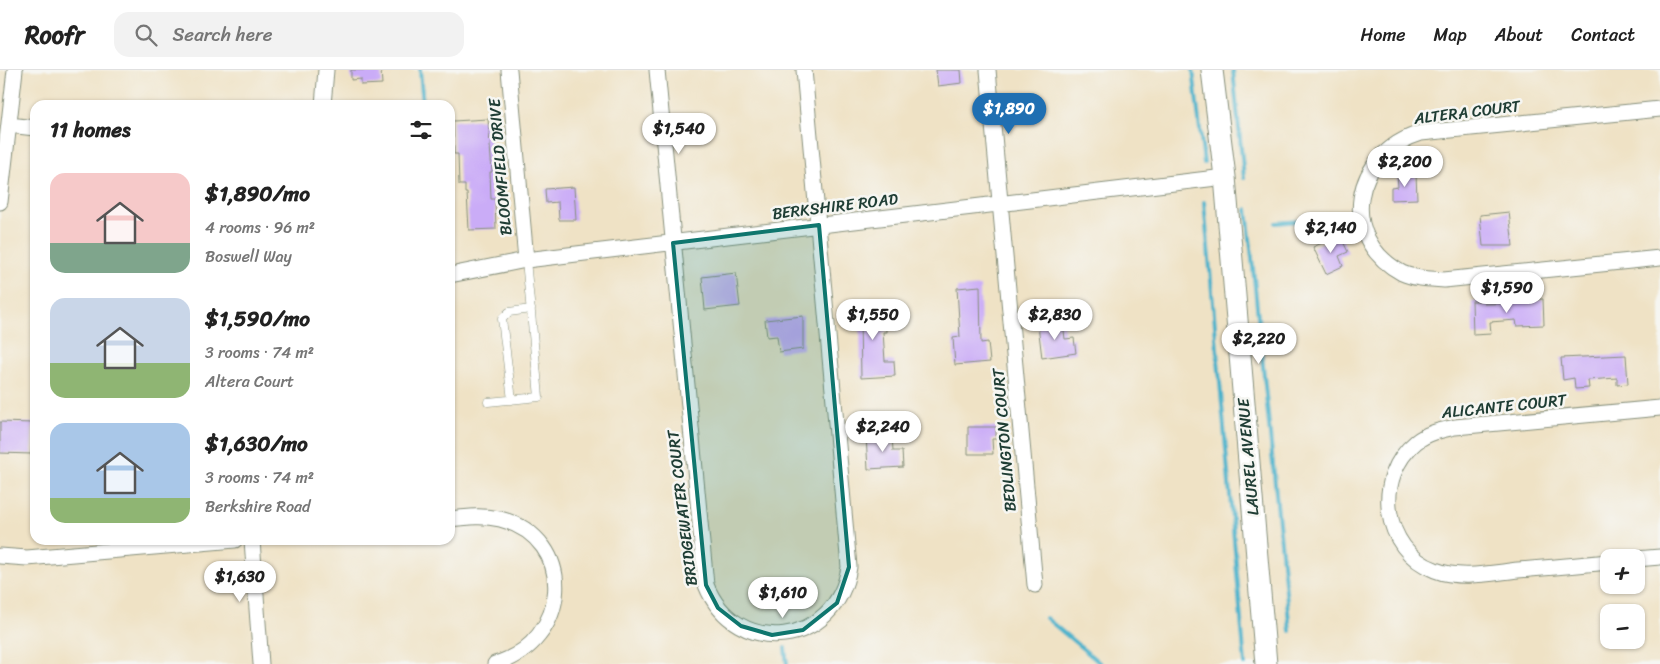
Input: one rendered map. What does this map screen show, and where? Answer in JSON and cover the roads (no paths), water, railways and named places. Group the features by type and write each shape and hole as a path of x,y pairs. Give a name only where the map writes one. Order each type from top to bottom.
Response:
{"main road":[{"name":"LAUREL AVENUE","path":"1212,70 1224,177 1266,664"}],"street":[{"path":"0,202 15,70"},
{"path":"323,100 326,70"},
{"name":"BLOOMFIELD DRIVE","path":"509,70 526,260"},
{"path":"656,70 673,243"},
{"name":"BRIDGEWATER COURT","path":"673,243 706,585 718,608 727,618 741,626 755,632 789,634 803,630 827,614 844,590 849,567 804,70"},
{"name":"BEDLINGTON COURT","path":"988,70 1035,585"},
{"name":"ALTERA COURT","path":"1660,109 1421,133 1408,137 1385,152 1376,161 1363,186 1360,204 1366,234 1378,252 1389,264 1404,273 1424,279 1444,280 1660,258"},
{"path":"9,125 30,127"},
{"name":"BERKSHIRE ROAD","path":"455,274 526,260 1224,177"},
{"name":"ALICANTE COURT","path":"1600,563 1469,575 1436,571 1414,557 1398,538 1388,504 1391,480 1400,460 1407,451 1416,442 1439,430 1660,408"},
{"path":"455,519 490,517 513,524 532,536 547,554 552,565 556,595 548,623 532,644 519,655 495,664"},
{"path":"0,556 27,558 177,545"},
{"path":"252,545 261,664"},
{"path":"1645,558 1660,556"}],"lane":[{"path":"488,402 539,397 526,260"},
{"path":"512,400 502,319 509,312 531,309"}],"waterway":[{"path":"420,70 423,100"},
{"path":"1193,70 1204,163"},
{"path":"1233,70 1244,178"},
{"path":"1204,202 1245,664"},
{"path":"1247,209 1290,631"},
{"path":"1276,223 1348,217"},
{"path":"1046,618 1101,664"},
{"path":"785,648 787,664"}]}
